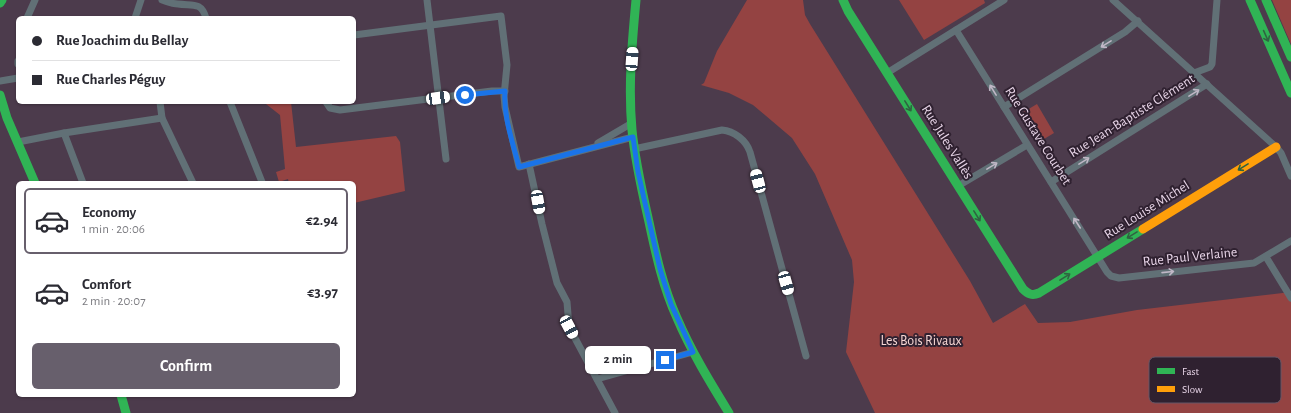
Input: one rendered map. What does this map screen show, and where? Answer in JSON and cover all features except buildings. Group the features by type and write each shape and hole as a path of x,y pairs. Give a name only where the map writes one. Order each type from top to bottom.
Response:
{"main road":[{"path":"636,0 631,69 634,149 660,269 671,304 693,352 729,413"},
{"name":"Rue Jules Vallès","path":"843,0 848,11 1023,290 1031,295"},
{"path":"1250,0 1291,93"},
{"path":"1266,0 1291,56"},
{"path":"0,95 7,118 34,181"},
{"name":"Rue Louise Michel","path":"1031,295 1039,293 1276,147"},
{"path":"122,397 126,413"}],"street":[{"path":"28,16 35,0"},
{"path":"137,16 141,0"},
{"path":"162,0 176,4 198,6 204,10 206,16"},
{"path":"427,0 446,159"},
{"path":"887,72 1004,0"},
{"path":"1113,0 1276,147 1291,176"},
{"path":"1194,73 1210,67 1212,64 1217,0"},
{"path":"356,35 501,16 507,65 505,102 507,117 519,167 633,137"},
{"path":"1004,107 1124,32 1138,21"},
{"name":"Rue Gustave Courbet","path":"956,30 1098,256"},
{"path":"0,81 16,78"},
{"name":"Rue Jean-Baptiste Clément","path":"1051,182 1207,84"},
{"path":"327,104 330,108 340,110 492,91 505,91"},
{"path":"160,104 162,118 192,181"},
{"path":"231,104 262,181"},
{"path":"18,142 64,133 162,118"},
{"path":"591,148 632,123"},
{"path":"634,149 722,130 732,133 746,144 750,152 806,356"},
{"path":"64,133 82,181"},
{"path":"958,186 1027,145"},
{"path":"529,164 558,287 567,302 569,327 615,413"},
{"name":"Rue Paul Verlaine","path":"1098,256 1109,274 1113,277 1119,278 1254,263 1291,241"},
{"path":"1266,257 1291,298"},
{"path":"597,379 693,352"}],"green space":[{"name":"Les Bois Rivaux","path":"747,0 803,0 805,15 810,24 970,281 993,323 1025,304 1038,323 1070,322 1137,310 1291,292 1291,413 875,413 846,352 854,282 852,260 815,174 792,138 753,105 729,93 701,85 704,83 717,51"},
{"path":"899,0 984,0 985,3 924,40"},
{"path":"1272,0 1291,0 1291,44"},
{"path":"266,104 291,104 296,147 396,136 400,142 405,191 356,203 356,181 288,181 288,179 279,181 276,172 285,169 280,115"},
{"path":"1037,104 1054,133 1039,142 1022,113"}],"traffic: fast":[{"path":"636,0 630,81 632,130 639,176 654,247 668,295 682,330 701,366 729,413"},
{"path":"843,0 848,11 1023,289 1030,294 1037,294 1143,229"},
{"path":"1250,0 1291,93"},
{"path":"1266,0 1291,57"},
{"path":"0,95 7,118 34,181"},
{"path":"122,397 126,413"}],"traffic: slow":[{"path":"1143,229 1276,147"}],"route":[{"path":"465,95 492,91 505,91 504,96 507,117 519,167 633,137 638,172 660,269 671,304 693,352 665,360"}]}
